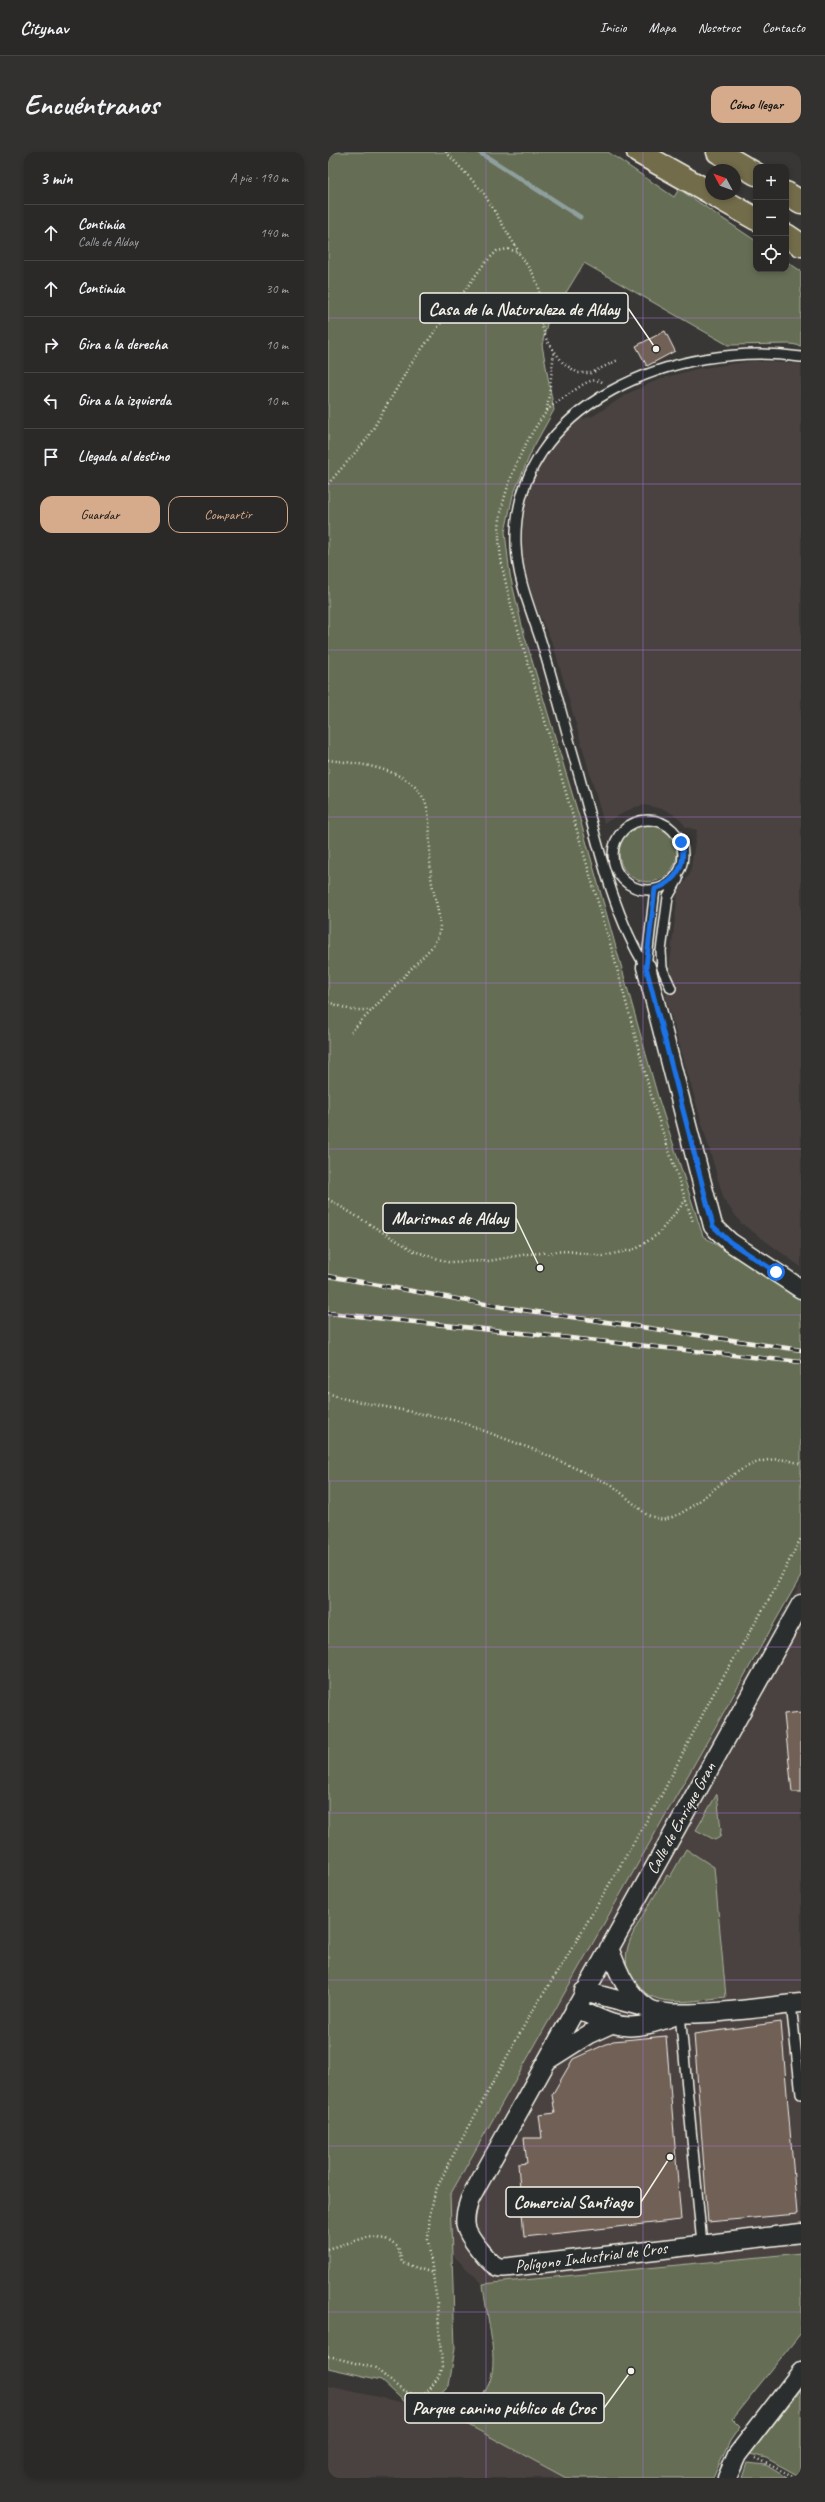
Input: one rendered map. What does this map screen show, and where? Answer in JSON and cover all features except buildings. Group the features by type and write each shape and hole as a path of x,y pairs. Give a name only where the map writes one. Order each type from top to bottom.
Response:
{"highway":[{"path":"638,152 705,190"},
{"path":"662,152 705,181"},
{"path":"718,152 753,172"},
{"path":"729,152 753,172"},
{"path":"789,195 801,202"},
{"path":"723,200 753,217"},
{"path":"734,200 753,213"}],"street":[{"path":"646,967 713,1226 730,1242 801,1289"},
{"name":"Calle de Enrique Gran","path":"575,2008 801,1604"},
{"name":"Calle de Enrique Gran","path":"788,1628 801,1617"},
{"path":"609,1948 622,1981 634,1997 649,2008"},
{"path":"584,1992 680,2014"},
{"path":"575,2008 611,2024 630,2028 647,2026 680,2014 796,2003"},
{"name":"Polígono Industrial de Cros","path":"575,2008 466,2210 466,2228 482,2252 497,2266 510,2267 801,2233"},
{"name":"Polígono Industrial de Cros","path":"546,2062 589,2034 611,2024"},
{"path":"727,2478 737,2455 801,2372"}],"lane":[{"path":"646,967 638,955 613,893 517,562 517,519 528,479 542,452 572,419 600,396 635,378 664,369 724,356 768,354 801,356"},
{"path":"613,893 613,850 622,831 634,822 647,819 668,826 678,836 683,854 679,877 668,897 661,951 662,968 671,988"},
{"path":"614,864 619,875 627,884 638,889 655,889 669,883 681,867"},
{"path":"646,967 655,889"},
{"path":"796,2003 801,2094"},
{"path":"680,2014 702,2244"}],"path":[{"path":"446,152 484,192 528,266 539,287 541,324 554,353 578,372 591,373 618,360"},
{"path":"328,484 367,439 411,364 484,264 497,252 508,249 518,252 528,266"},
{"path":"547,411 554,353"},
{"path":"328,760 362,764 401,777 414,784 422,794 428,812 431,876 439,932 432,947 351,1032"},
{"path":"328,1002 351,1010 371,1010"},
{"path":"328,1199 414,1251 448,1262 488,1261 528,1254 567,1251 603,1256 636,1249 658,1234 686,1199"},
{"path":"328,1393 345,1399 458,1421 540,1452 612,1485 647,1515 663,1520 682,1512 732,1474 759,1461 788,1459 801,1464"},
{"path":"328,2356 375,2368 403,2391 422,2396 430,2389 440,2376 442,2366 442,2345 428,2240 430,2215 435,2192 450,2161 531,2013 661,1796 711,1698 751,1630 801,1538"},
{"path":"328,2249 368,2237 386,2238 398,2247 402,2263 433,2273"},
{"path":"737,2455 760,2458 797,2478"}],"shaded area":[{"path":"754,361 801,364 801,1267 741,1223 724,1200 666,998 678,892 690,874 697,830 686,827 678,817 666,810 645,805 635,807 604,823 554,647 535,605 524,570 522,550 523,522 528,493 541,463 556,441 574,421 593,416 629,393 660,379 696,369"},
{"path":"801,1583 801,2253 483,2284 445,2248 450,2195 688,1775"},
{"path":"328,2386 449,2413 566,2478 328,2478"}],"green space":[{"path":"328,152 608,152 674,197 679,189 753,239 753,272 789,272 789,263 801,271 801,346 791,344 728,345 584,263 547,324 542,345 554,410 533,448 513,495 505,532 510,575 524,634 581,823 658,1097 703,1236 801,1300 801,1576 450,2195 455,2348 449,2386 430,2405 407,2404 381,2380 328,2368"},
{"path":"642,824 654,824 669,832 677,847 677,859 669,874 654,882 642,882 627,874 619,859 619,847 627,832"},
{"path":"717,1794 721,1830 720,1837 715,1840 696,1830"},
{"path":"686,1849 714,1867 726,1997 677,2002 665,2001 643,1992 634,1983 628,1972 626,1955 633,1933 644,1913 667,1875 670,1877"},
{"path":"801,2253 801,2333 732,2419 740,2427 730,2441 713,2478 566,2478 461,2421 484,2392 490,2381 492,2371 493,2359 491,2333 483,2284"},
{"path":"801,2390 801,2477 766,2458 750,2454"},
{"path":"747,2463 766,2465 787,2478 742,2478"}],"waterway":[{"path":"479,152 580,217"}],"railway":[{"path":"328,1276 502,1307 801,1350"},
{"path":"328,1313 801,1362"}],"place":[{"name":"Casa de la Naturaleza de Alday","path":"656,349"},
{"name":"Marismas de Alday","path":"540,1268"},
{"name":"Comercial Santiago","path":"670,2157"},
{"name":"Parque canino público de Cros","path":"631,2371"}],"route":[{"path":"681,842 683,861 678,873 669,883 663,887 655,889 646,967 713,1226 722,1237 776,1272"}]}
